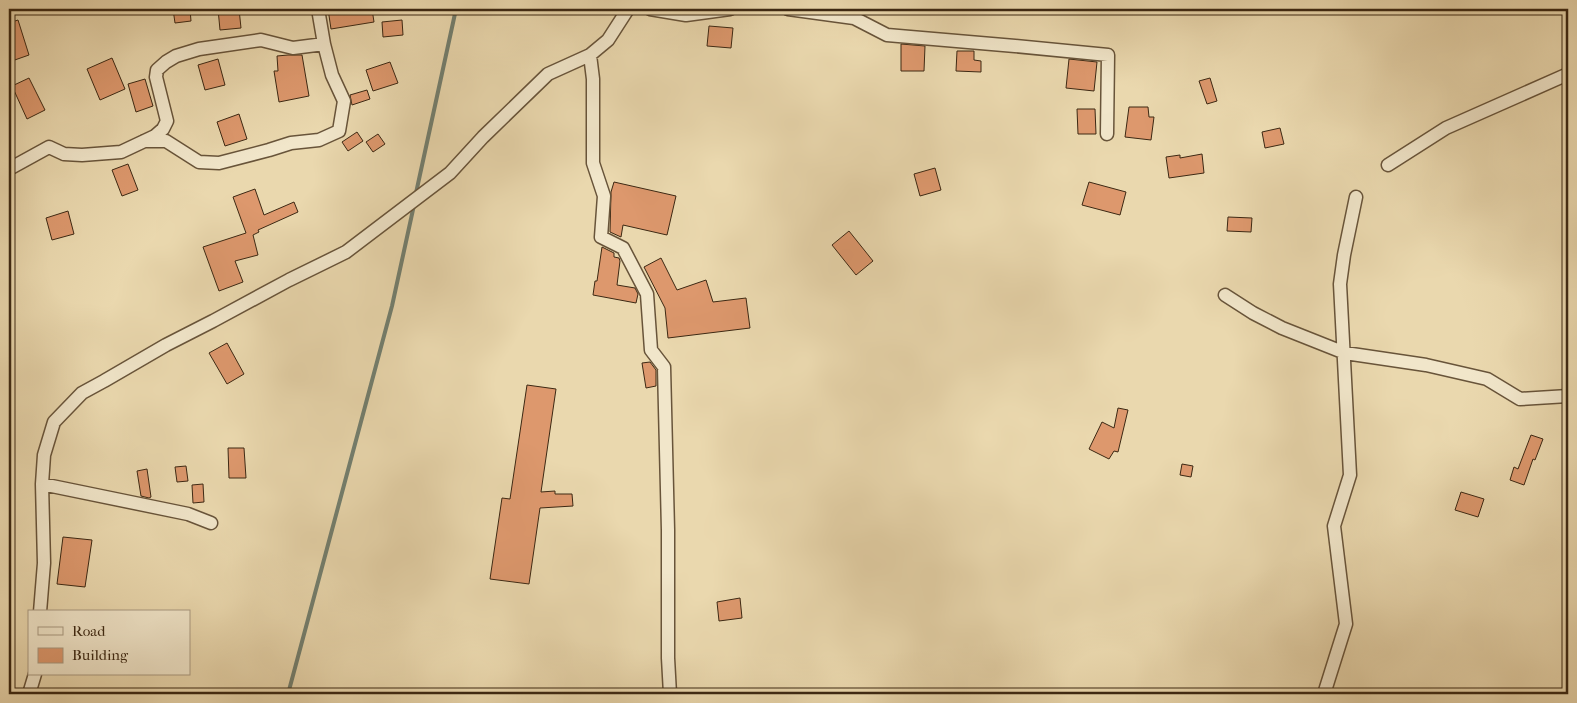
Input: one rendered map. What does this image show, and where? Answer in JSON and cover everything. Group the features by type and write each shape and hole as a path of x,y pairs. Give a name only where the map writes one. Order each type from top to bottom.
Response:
{"street":[{"path":"143,141 166,142 199,162 219,163 291,143 319,140 339,131 344,100 332,75 318,9"},
{"path":"40,610 44,563 42,484 44,455 54,422 82,393 166,345 346,252 450,173 483,137 548,74 590,55 608,40 628,9"},
{"path":"650,9 686,15 730,9"},
{"path":"788,9 854,18 887,35 1108,56 1107,134"},
{"path":"9,168 49,147 64,154 82,155 121,152 159,132 167,121 156,77 157,70 176,56 199,48 261,40 293,48 324,44"},
{"path":"590,55 593,79 594,163 604,196 601,237 623,248 647,294 651,350 664,368 670,694"},
{"path":"1388,165 1446,128 1568,74"},
{"path":"1324,694 1346,624 1334,526 1350,475 1340,284 1356,196"},
{"path":"1225,295 1253,313 1282,328 1345,353 1426,366 1487,379 1520,399 1568,396"},
{"path":"42,484 188,514 210,523"},
{"path":"29,694 34,676"}],"building":[{"path":"173,9 190,9 191,21 175,23"},
{"path":"218,9 239,9 241,28 220,30"},
{"path":"328,9 372,9 374,22 331,29"},
{"path":"18,20 29,55 9,62 9,23"},
{"path":"402,20 403,35 383,37 382,22"},
{"path":"709,26 733,28 731,48 707,46"},
{"path":"901,44 925,46 924,71 901,71"},
{"path":"957,51 974,51 974,60 981,61 981,72 956,71"},
{"path":"302,55 309,96 279,102 274,71 278,71 277,56"},
{"path":"112,58 125,89 100,100 87,69"},
{"path":"218,59 225,85 205,90 198,65"},
{"path":"1069,59 1097,62 1094,91 1066,88"},
{"path":"390,62 398,83 373,91 366,70"},
{"path":"29,78 45,110 27,119 12,86"},
{"path":"1210,78 1217,101 1207,104 1199,81"},
{"path":"145,79 153,106 136,112 128,84"},
{"path":"367,90 370,99 352,105 350,95"},
{"path":"1129,107 1148,107 1149,117 1154,117 1151,140 1125,137"},
{"path":"1077,109 1095,109 1096,134 1078,134"},
{"path":"239,114 247,139 225,146 217,122"},
{"path":"1280,128 1284,144 1265,148 1262,132"},
{"path":"357,132 363,141 348,151 342,142"},
{"path":"378,134 385,144 373,152 366,142"},
{"path":"1202,154 1204,173 1169,178 1166,157 1180,155 1180,158"},
{"path":"128,164 138,190 122,196 112,170"},
{"path":"935,168 941,190 920,196 914,174"},
{"path":"614,182 676,196 667,235 623,225 621,237 610,232 611,192"},
{"path":"1089,182 1126,192 1120,215 1082,205"},
{"path":"255,189 264,215 294,202 298,212 258,230 259,232 253,235 258,255 235,261 243,282 219,291 203,247 246,233 233,197"},
{"path":"68,211 74,234 52,240 46,218"},
{"path":"1228,217 1252,218 1251,232 1227,231"},
{"path":"849,231 873,261 856,275 832,245"},
{"path":"602,247 614,253 614,257 619,258 617,285 635,288 638,294 636,303 593,295"},
{"path":"661,258 677,290 706,280 713,302 746,298 750,328 668,338 665,308 644,267"},
{"path":"227,343 244,374 227,384 209,353"},
{"path":"650,362 656,370 656,386 646,388 642,363"},
{"path":"527,385 556,389 541,492 555,491 555,494 572,494 573,506 540,508 529,584 490,579 502,498 510,499"},
{"path":"1118,408 1128,410 1118,452 1114,451 1109,459 1089,449 1102,422 1114,428"},
{"path":"1531,435 1543,439 1535,460 1533,459 1524,485 1510,480 1514,467 1518,469"},
{"path":"228,448 244,448 246,478 229,478"},
{"path":"1182,464 1193,466 1191,477 1180,475"},
{"path":"186,466 188,481 177,482 175,467"},
{"path":"147,469 151,497 149,498 141,496 137,471"},
{"path":"203,484 204,502 193,503 192,485"},
{"path":"1461,492 1484,499 1478,517 1455,510"},
{"path":"63,537 92,540 85,587 57,584"},
{"path":"740,598 742,618 719,621 717,602"}],"waterway":[{"path":"416,193 456,9"},
{"path":"288,694 392,306 414,205"}]}
